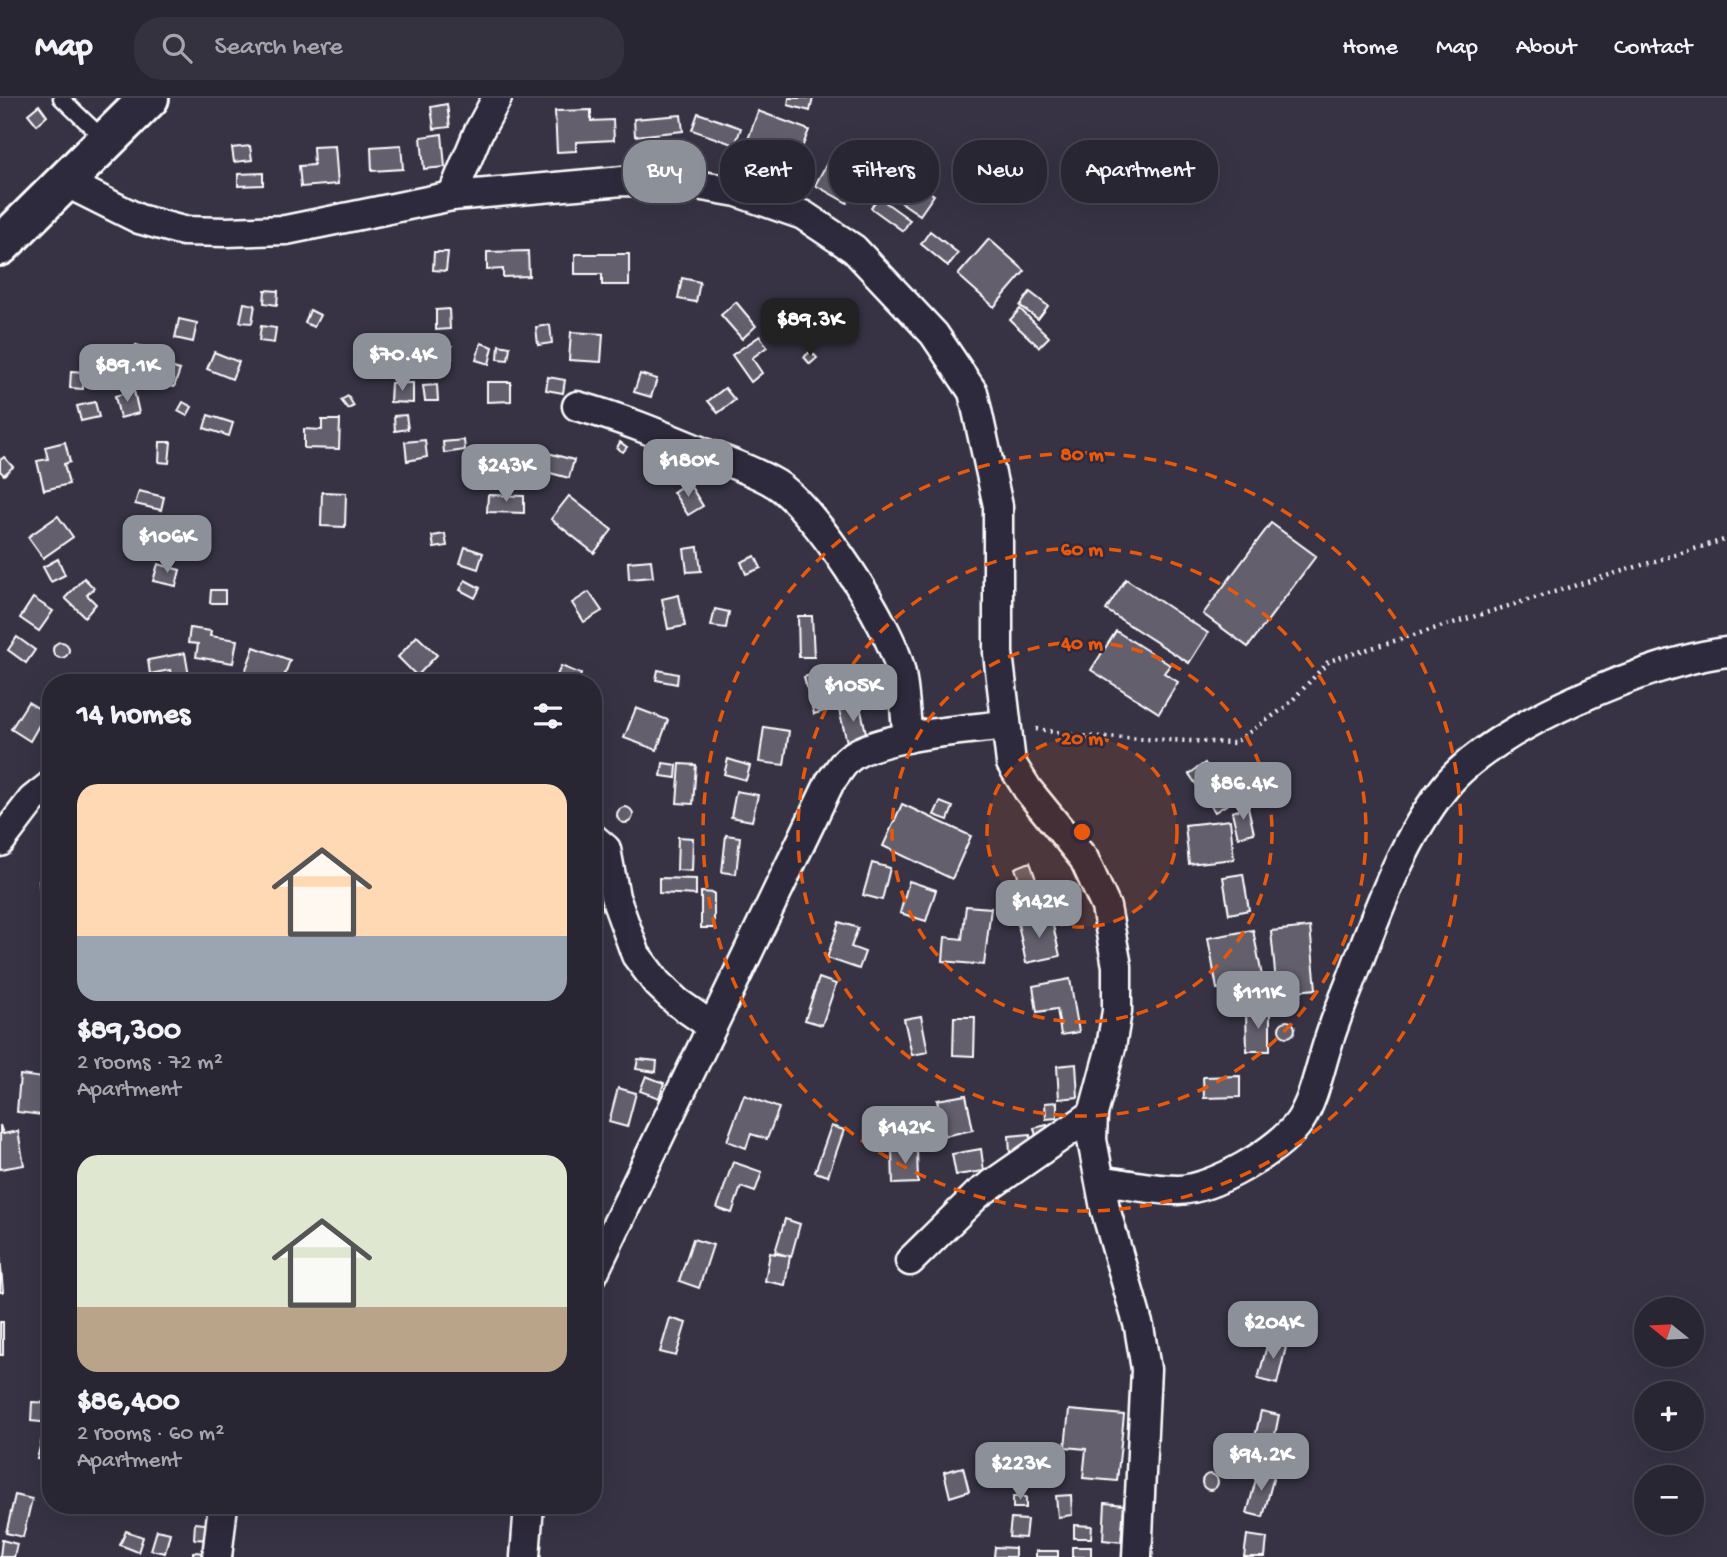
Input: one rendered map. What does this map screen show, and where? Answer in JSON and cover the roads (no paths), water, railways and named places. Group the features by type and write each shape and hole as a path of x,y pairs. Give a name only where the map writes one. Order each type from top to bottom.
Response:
{"street":[{"path":"0,246 149,98"},
{"path":"452,196 478,133 498,98"},
{"path":"66,183 139,219 183,231 215,232 286,230 452,196 623,181 679,182 737,192 803,215 855,249 934,334 973,392 998,506 998,653 1011,763 1019,778 1084,859 1107,907 1117,967 1118,1011 1093,1114 1092,1140 1139,1326 1146,1368 1137,1557"},
{"path":"576,407 621,418 749,471 777,485 800,506 861,587 886,632 900,668 908,738"},
{"path":"1100,1180 1180,1190 1203,1185 1248,1164 1276,1146 1299,1122 1310,1102 1331,1034 1374,921 1420,822 1446,786 1474,757 1564,705 1668,664 1727,652"},
{"path":"602,1255 710,1025 830,782 848,759 872,748 908,738 1005,725"},
{"path":"0,842 32,800 42,792"},
{"path":"602,846 606,849 615,897 636,955 657,983 677,1002 710,1025"},
{"path":"910,1261 978,1194 1093,1114"},
{"path":"217,1557 222,1514"},
{"path":"525,1557 528,1514"}],"lane":[{"path":"61,98 107,142"}]}
